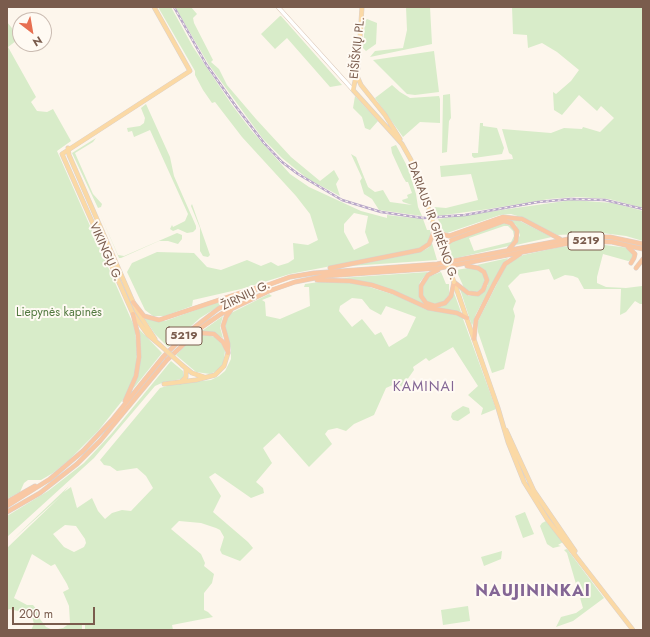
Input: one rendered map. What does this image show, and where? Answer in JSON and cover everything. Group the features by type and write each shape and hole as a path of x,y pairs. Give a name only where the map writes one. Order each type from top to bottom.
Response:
{"highway":[{"path":"314,273 420,250 429,244 436,229 442,234 449,236 499,218 512,216 522,219 561,239"},
{"path":"442,249 444,245 452,240 504,221 513,225 518,235 514,244 506,250"},
{"name":"5219","path":"561,239 579,237 610,237 643,244"},
{"name":"ŽIRNIŲ G.","path":"7,506 50,479 83,451 122,408 163,357 192,328 231,302 265,286 290,277 314,273 436,264 561,239"},
{"name":"5219","path":"529,250 580,241 612,242 643,249"},
{"path":"612,242 632,249 635,256 631,263"},
{"path":"474,339 476,320 502,268 514,257 529,250"},
{"name":"ŽIRNIŲ G.","path":"7,512 54,483 82,459 100,441 167,360 186,340 211,320 239,304 269,290 303,280 349,274 440,268 462,265 529,250"},
{"path":"636,268 643,259"},
{"path":"440,268 428,275 422,282 420,292 424,301 432,306 445,304 451,296 454,282 464,291 471,294 480,292 485,287 487,280 482,271 475,267 462,265"},
{"path":"303,280 331,280 368,284 393,292 428,308 457,313 467,318"},
{"path":"133,302 144,316 150,319 159,320 246,290 265,286"},
{"path":"228,353 228,344 223,330 224,322 230,311 239,304"},
{"path":"122,408 133,384 139,357 138,335 133,314"},
{"path":"186,340 202,333 210,333 220,339 228,353"},
{"name":"5219","path":"7,502 50,479"}],"main road":[{"path":"62,156 68,148 190,71 154,7"},
{"name":"DARIAUS IR GIRĖNO G.","path":"278,7 402,144 413,165 428,206 505,427 508,442 526,485 543,512 633,630"},
{"name":"EIŠIŠKIŲ PL.","path":"353,90 357,75 362,7"},
{"path":"357,75 361,85 379,106 397,132 402,144"},
{"name":"VIKINGŲ G.","path":"68,148 69,155 133,302 142,320 159,344"},
{"path":"62,156 65,154 69,155"},
{"name":"VIKINGŲ G.","path":"62,156 133,314 148,335 159,344"},
{"path":"159,344 195,375 205,377"},
{"path":"164,384 215,375 222,370 228,353"},
{"path":"180,382 186,377 184,367"}],"green space":[{"path":"158,7 171,7 193,47 232,105 251,130 290,174 309,187 361,211 387,218 387,215 423,219 427,230 430,230 431,235 429,243 419,249 290,274 241,289 193,300 192,306 165,316 153,316 145,310 127,272 132,263 157,252 194,253 207,267 221,270 247,260 261,266 271,262 278,266 288,263 294,259 293,243 308,245 318,240 310,214 296,196 242,137 215,102 212,103 195,75 195,71","holes":["354,213 368,216 365,232 369,243 354,250 344,232 344,224"]},
{"path":"175,7 191,7 197,14 193,18 194,23 213,60 211,62 219,69 227,85 256,119 291,157 320,181 334,170 339,179 336,184 340,196 308,179 282,158 263,139 209,65"},
{"path":"406,7 430,7 432,44 370,57 375,51 403,48 407,30"},
{"path":"512,7 643,7 643,208 609,199 576,197 549,199 437,216 434,207 446,208 478,200 471,174 441,177 440,166 513,159 512,155 509,153 502,129 551,133 564,128 582,129 583,127 600,132 614,118 601,106 597,111 579,95 562,115 554,110 553,92 556,94 571,81 579,70 557,52 542,43 528,48 527,35 513,34"},
{"path":"280,16 342,85 330,87 287,38 275,49 261,34"},
{"path":"367,19 377,23 376,44 366,51 363,48 365,21"},
{"name":"Liepynės kapinės","path":"7,22 12,28 12,44 8,47 36,97 31,102 37,111 47,112 53,109 71,141 57,151 135,328 137,355 135,374 126,396 98,431 69,460 53,473 41,480 28,480 24,483 20,492 7,499"},
{"path":"434,51 439,92 415,95 407,94 373,60"},
{"path":"392,85 410,98 439,96 440,123 420,122 403,137 375,98"},
{"path":"450,94 451,118 449,121 447,152 442,153 443,95"},
{"path":"355,96 378,121 370,130 365,128 362,117 353,108"},
{"path":"146,104 170,157 174,176 196,226 196,229 193,232 187,233 178,229 173,231 170,229 172,225 173,227 185,221 188,214 150,130 134,137 132,131 128,132 127,128 140,126 144,123 145,118 141,108"},
{"path":"480,123 483,123 483,126 497,128 504,148 502,154 474,158 472,156 472,153 478,153"},
{"path":"96,138 93,142 75,153 93,194 102,204 101,207 98,208 72,153"},
{"path":"396,145 408,168 416,194 418,207 422,216 379,210 372,199 364,194 360,181 362,178 351,154 356,157 368,187 375,192 383,190 390,202 412,205 403,202 402,200 408,198 407,195 412,193 408,182 406,182 403,177 392,153 391,147"},
{"path":"572,200 613,203 643,211 643,241 626,236 602,233 557,235 524,218 511,214 500,215 447,233 443,231 438,219"},
{"path":"192,204 210,255 208,257 203,256 200,251 200,228 191,206"},
{"path":"100,214 118,255 124,256 177,233 182,235 182,239 178,244 168,241 159,241 121,258 119,258"},
{"path":"516,219 552,237 516,245 520,235 516,225 508,220 498,220"},
{"path":"503,223 512,226 515,231 514,241 509,246 452,259 449,243","holes":["508,226 513,231 514,236 511,242 474,251 469,238"]},
{"path":"432,243 437,260 351,266 420,252 428,248"},
{"path":"597,244 629,248 634,254 632,260 628,261 603,254 597,277 597,283 606,287 626,288 642,286 643,282 643,304 635,301 626,312 620,315 621,289 584,289 578,278 573,276 565,275 554,280 549,269 520,274 508,286 516,301 513,309 515,316 504,369 492,373 478,332 478,321 507,264 523,255 560,247"},
{"path":"508,258 476,314 472,326 460,289 469,296 477,295 484,291 488,285 488,277 485,270 477,265"},
{"path":"475,268 482,272 485,279 481,289 476,292 465,290 456,270"},
{"path":"428,272 420,282 419,287 421,300 429,306 441,307 450,300 453,290 461,312 430,307 373,284 340,278"},
{"path":"441,272 446,284 449,284 449,295 443,302 436,304 428,302 423,297 422,286 428,277"},
{"path":"319,282 349,282 395,295 425,309 462,316 496,409 481,415 483,408 468,395 478,386 453,347 429,361 426,358 413,367 414,370 402,387 397,383 386,388 374,415 354,424 346,431 337,428 328,430 325,434 332,444 309,467 279,433 263,448 272,463 256,482 263,488 264,493 251,498 215,473 209,477 221,496 213,512 253,548 240,561 222,554 220,550 224,537 220,530 216,528 201,523 179,521 171,529 201,554 205,563 204,566 214,574 212,583 204,593 204,610 213,617 172,625 173,630 85,630 85,625 82,625 82,630 53,630 31,630 34,624 31,612 26,610 18,611 9,609 7,611 7,548 61,496 12,540 69,486 64,492 71,487 77,508 92,498 98,511 105,519 112,513 122,510 131,511 153,488 146,476 137,468 117,471 110,466 104,465 100,460 160,388 174,384 211,380 225,371 231,359 231,350 225,327 226,319 231,313 269,294 272,296 262,300 265,302 266,316 280,319 310,306 309,287 304,287 305,284","holes":["352,298 362,299 370,309 381,315 386,306 416,317 407,336 389,347 381,332 375,335 362,319 352,327 339,311 340,306","65,525 76,526 86,543 84,547 74,552 64,547 53,534","32,554 51,566 55,564 69,589 63,592 69,606 70,623 63,628 53,630 46,627 40,619 38,611 33,605 27,605 14,598"]},
{"path":"237,295 200,318 168,347 155,334 142,315 153,321 165,321"},
{"path":"223,316 220,327 223,338 211,332 202,331"},
{"path":"138,328 162,353 133,389 141,358"},
{"path":"202,334 215,337 221,342 225,351 223,365 217,371 210,374 196,372 176,355 192,339"},
{"path":"171,361 183,371 184,376 182,379 164,382 155,386 94,458 7,537 7,516 48,491 84,463 112,433"},
{"path":"463,406 469,408 470,413 458,421 453,420 451,417 452,413"},
{"path":"525,512 534,534 523,538 515,516"},
{"path":"546,521 563,542 558,545 561,546 553,548 547,544 540,526"},
{"path":"567,549 604,598 573,621 556,627 561,617 576,613 583,608 567,553 564,550"},
{"path":"502,551 501,559 484,566 481,557"},
{"path":"468,606 470,621 443,625 441,610"}],"railway":[{"path":"174,7 206,64 264,143 282,162 298,174 342,200 381,212 423,218 465,215 538,202 571,199 605,200 643,209"}],"district":[{"name":"KAMINAI","path":"424,388"},
{"name":"NAUJININKAI","path":"533,592"}]}
